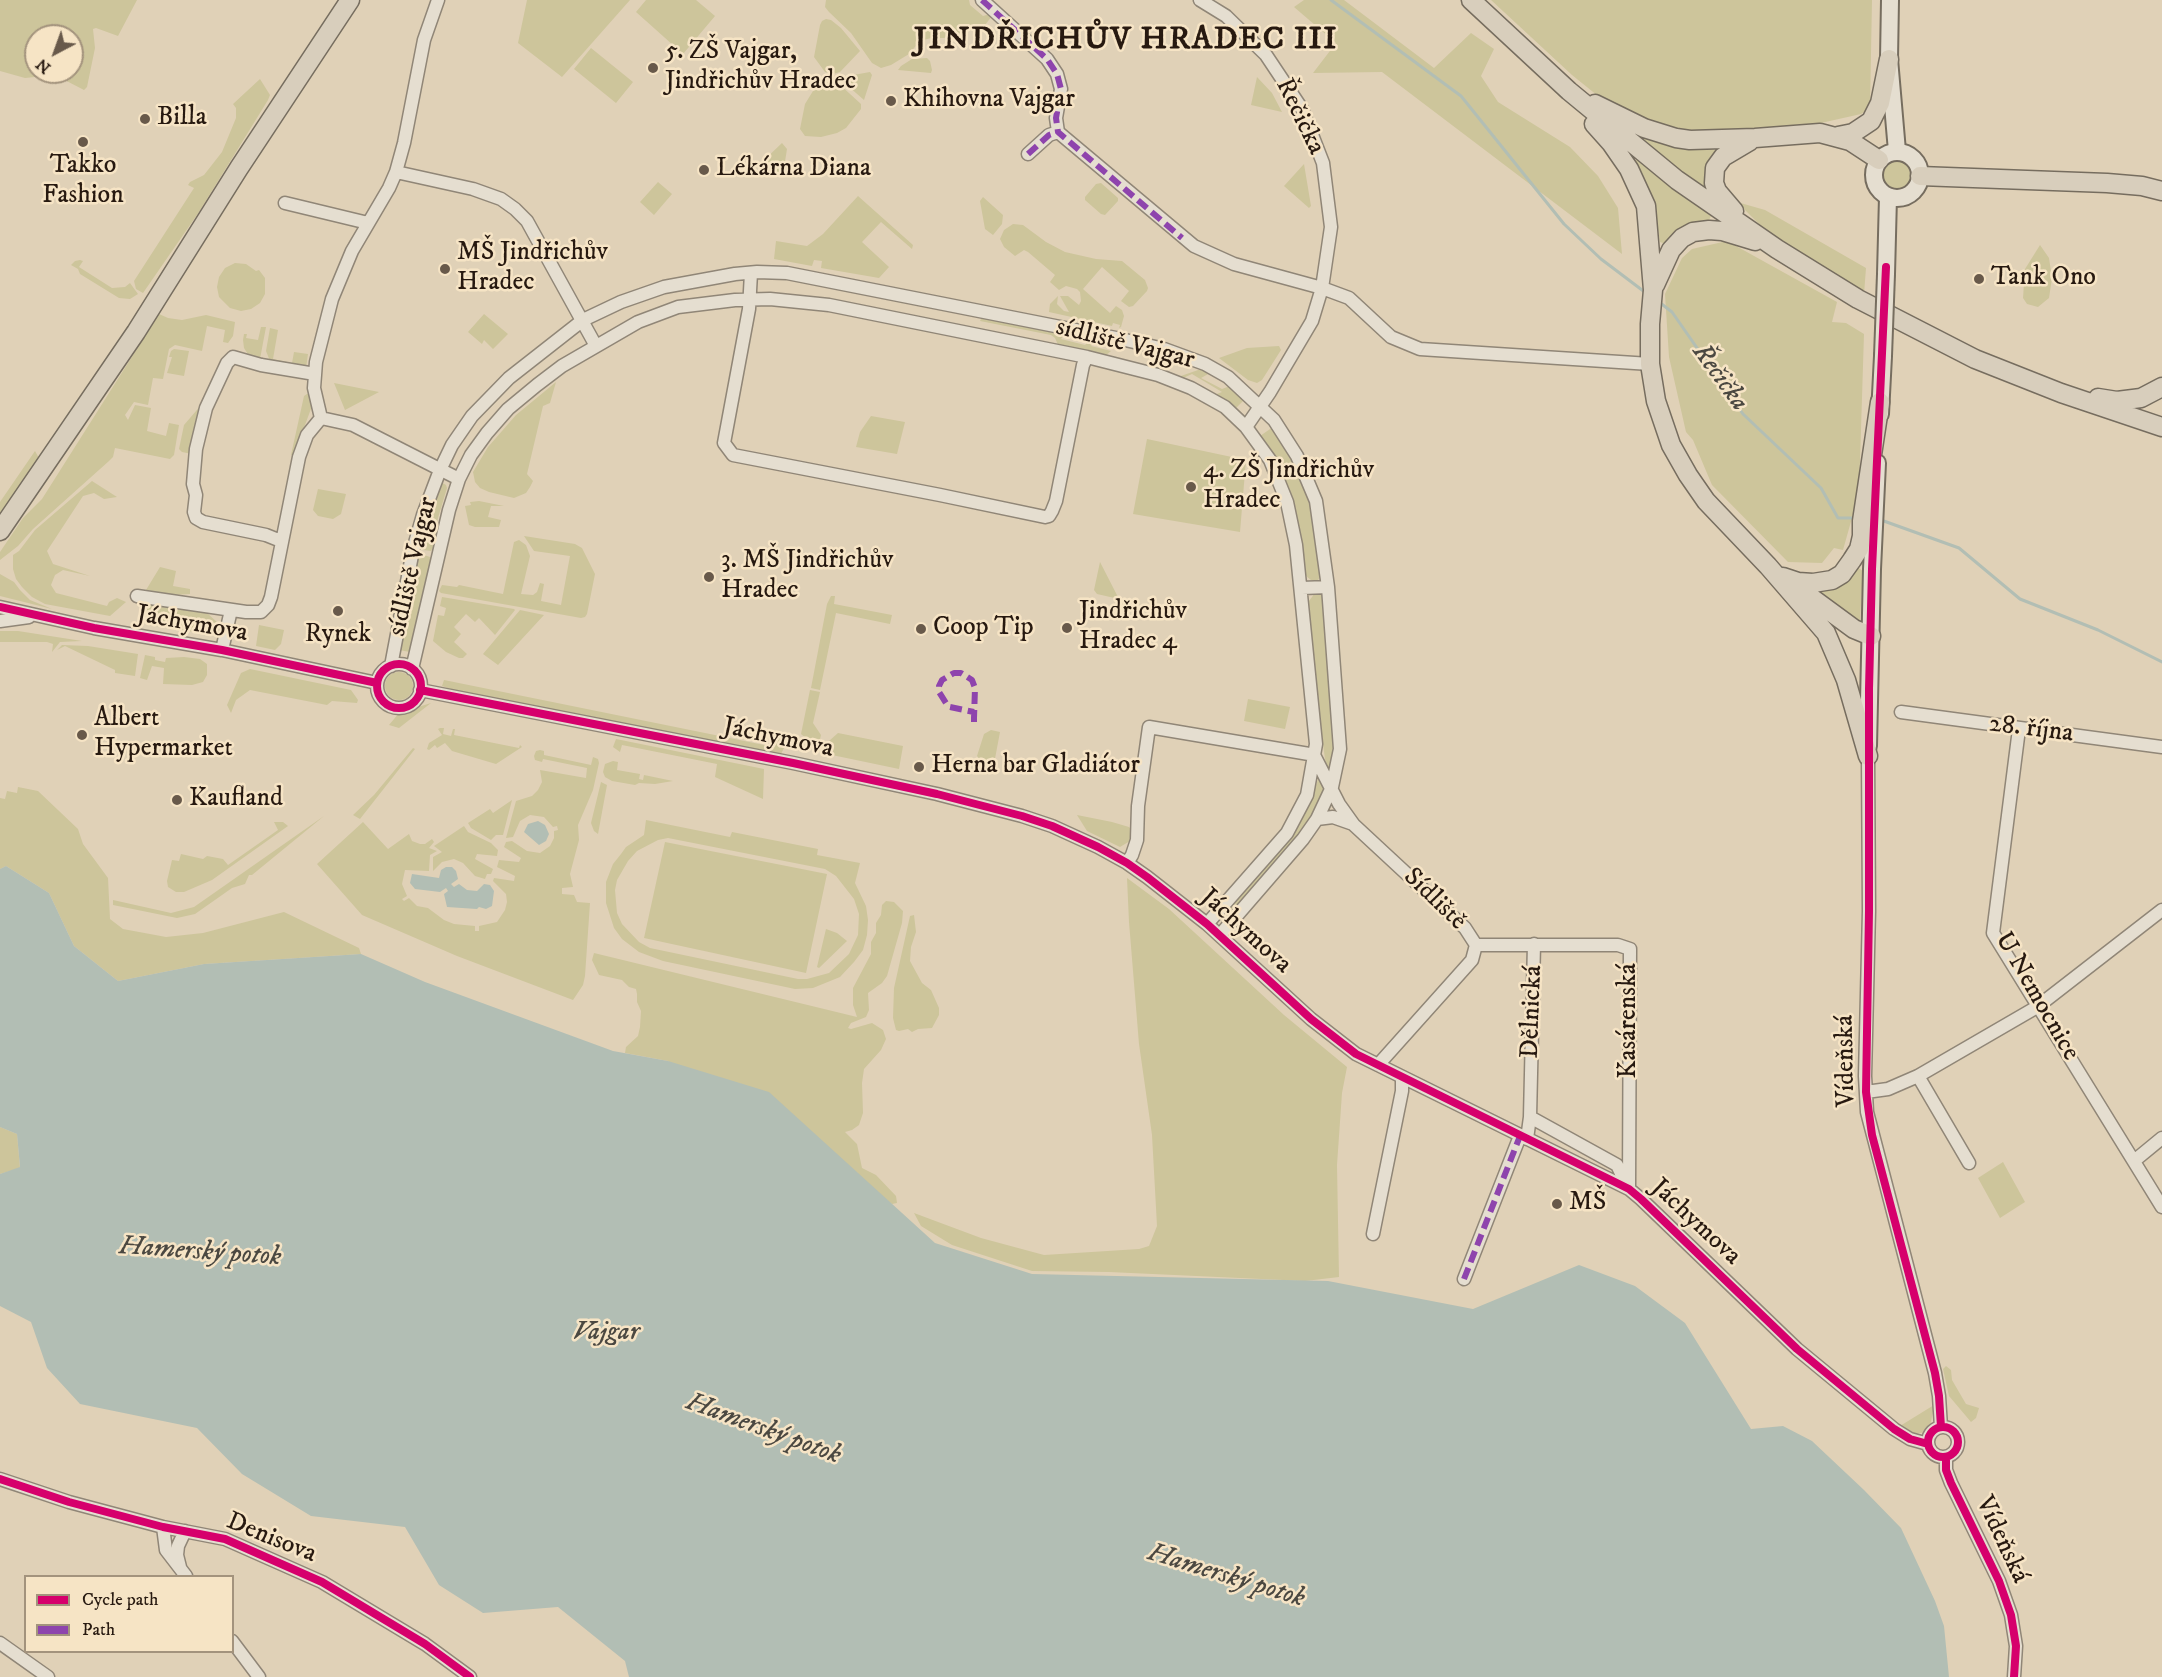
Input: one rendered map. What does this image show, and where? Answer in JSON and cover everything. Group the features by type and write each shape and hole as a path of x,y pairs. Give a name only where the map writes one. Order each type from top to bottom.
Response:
{"main road":[{"path":"0,531 136,332 239,168 350,0"},
{"path":"1471,0 1565,87 1677,180 1777,249 1858,299 1945,345 2061,393 2162,427"},
{"path":"1890,0 1889,59 1897,152"},
{"path":"1838,136 1853,133 1871,121 1880,103 1889,59"},
{"path":"1565,87 1644,128 1670,136 1690,140 1820,133 1850,141 1879,160"},
{"path":"1565,87 1611,143 1629,169 1638,186 1648,219 1653,290 1650,364 1656,401 1665,429 1688,475 1716,513 1768,566 1826,633 1846,680 1868,756"},
{"path":"1753,232 1722,199 1717,191 1713,175 1723,157 1755,138"},
{"path":"1890,152 1897,152 1904,153 1916,161 1920,176 1919,183 1910,194 1903,197 1888,196 1875,184 1874,171 1879,160 1890,152"},
{"path":"1920,176 2107,183 2142,186 2162,191"},
{"path":"1868,756 1888,196"},
{"path":"1653,290 1671,250 1682,238 1693,232 1709,230 1732,233 1777,249"},
{"path":"2061,393 2117,401 2151,395 2162,387"},
{"path":"1783,577 1798,582 1813,583 1832,580 1842,574 1859,549 1880,402"},
{"path":"1768,566 1854,629 1871,636"},
{"path":"1826,633 1847,640 1871,636"}],"street":[{"path":"137,596 231,610 261,612 268,605 278,567 298,457 307,435 321,418 314,388 315,374 332,299 352,251 396,172 404,143 424,40 438,0"},
{"path":"982,0 1047,59 1057,74 1061,88 1056,118 1058,132 1194,246 1234,264 1322,288 1349,298 1391,337 1419,350 1650,364"},
{"name":"Řečička","path":"1200,0 1226,16 1266,56 1302,109 1323,163 1331,227 1322,288 1316,310 1305,335 1261,407 1246,427"},
{"path":"1028,154 1049,135 1058,132"},
{"path":"396,172 473,189 501,199 514,209 527,221 596,346"},
{"path":"285,203 368,223"},
{"path":"750,298 751,273"},
{"name":"sídliště Vajgar","path":"391,666 413,550 423,515 452,444 493,393 533,358 583,320 621,302 664,287 735,274 787,273 1121,339 1164,350 1205,364 1228,377 1274,420 1297,456 1316,501 1328,587 1340,749 1332,787 1317,819 1303,839 1220,935"},
{"name":"sídliště Vajgar","path":"750,298 724,443 733,455 1041,517 1049,516 1056,501 1083,365 1087,357"},
{"name":"sídliště Vajgar","path":"412,669 438,553 459,478 475,449 508,409 562,366 638,322 678,307 750,298 829,305 1087,357 1158,375 1191,388 1225,408 1246,427 1270,460 1287,502 1296,545 1316,744 1307,795 1287,833 1207,924"},
{"path":"281,541 266,534 203,522 196,518 194,512 196,495 193,484 196,450 206,408 227,363 233,357 261,365 315,374"},
{"name":"sídliště Vajgar","path":"321,418 353,425 459,478"},
{"path":"1302,588 1328,587"},
{"name":"Jáchymova","path":"0,607 108,631 222,650 377,683"},
{"path":"222,650 231,610"},
{"path":"0,621 36,616"},
{"path":"399,664 412,669 420,681 420,690 411,704 396,707 383,701 378,692 377,683 382,673 391,666 399,664"},
{"name":"Jáchymova","path":"420,690 793,763 937,794 1052,826 1127,863 1207,924 1311,1019 1356,1054 1629,1189 1797,1349 1894,1429 1910,1439 1928,1444"},
{"name":"28. října","path":"1901,712 2162,747"},
{"path":"1127,863 1137,840 1138,806 1149,727 1309,754 1315,757"},
{"name":"U Nemocnice","path":"2019,729 1994,933 2037,1007 2162,1207"},
{"name":"Vídeňská","path":"1868,756 1869,911 1866,1092 1872,1135 1935,1373 1941,1427"},
{"name":"Sídliště","path":"1315,757 1339,804 1354,825 1465,928 1476,945 1472,960 1378,1065"},
{"path":"1317,819 1333,817 1354,825"},
{"path":"1866,1092 1888,1089 1918,1076 2037,1007 2162,910"},
{"name":"Dělnická","path":"1464,1279 1524,1138 1530,1117 1534,944 1476,945"},
{"name":"Kasárenská","path":"1534,944 1618,945 1630,949 1629,1189"},
{"path":"1918,1076 1969,1163"},
{"path":"1373,1234 1402,1091 1402,1078"},
{"path":"1530,1117 1617,1165 1629,1189"},
{"path":"2134,1161 2162,1138"},
{"path":"1941,1427 1955,1433 1959,1442 1957,1450 1946,1457 1937,1456 1928,1444 1933,1431 1941,1427"},
{"name":"Vídeňská","path":"1946,1457 1946,1470 1951,1483 1999,1581 2011,1615 2016,1646 2014,1677"},
{"name":"Denisova","path":"0,1479 69,1502 163,1527 225,1539 322,1582 425,1644 470,1677"},
{"path":"163,1527 166,1550 183,1572"},
{"path":"183,1572 177,1555 178,1546 185,1531"},
{"path":"0,1643 48,1677"},
{"path":"234,1644 259,1677"}],"shaded area":[{"path":"0,0 137,0 118,36 93,29 95,48 87,87 84,90 72,84 84,84 84,24 24,24 24,78 0,71"},
{"path":"527,0 630,0 562,77 518,43"},
{"path":"646,0 696,0 715,16 683,54 636,12"},
{"path":"826,0 969,0 970,5 983,16 990,14 992,16 985,25 944,38 920,41 909,54 881,68 872,63 851,33 829,12 825,7"},
{"path":"1304,0 1344,0 1434,68 1471,33 1494,49 1481,76 1498,102 1570,147 1598,176 1618,208 1622,254 1382,72 1313,73 1336,43 1294,7"},
{"path":"1491,0 1872,0 1870,108 1861,114 1812,125 1684,132 1643,121 1603,100 1572,75"},
{"path":"826,19 841,28 860,51 840,72 833,74 825,72 814,57 820,25"},
{"path":"591,48 633,82 616,103 574,69"},
{"path":"927,58 930,61 931,73 898,70 912,59"},
{"path":"870,72 872,75 864,100 840,79 842,77"},
{"path":"1257,77 1272,93 1282,112 1251,105"},
{"path":"260,79 270,95 268,100 199,212 143,293 136,289 134,281 194,188 188,185 190,182 204,175 222,152 236,118 236,108 233,104"},
{"path":"826,82 838,83 861,104 861,109 846,128 837,133 821,137 805,136 800,129 805,104 813,91"},
{"path":"1640,134 1683,147 1716,150 1706,186 1700,188 1638,139"},
{"path":"782,143 787,149 783,174 759,168 761,163"},
{"path":"1637,159 1711,216 1708,222 1666,244 1660,242 1654,204 1647,185 1633,162"},
{"path":"1897,159 1908,164 1913,175 1908,186 1897,191 1886,186 1881,175 1886,164"},
{"path":"1304,164 1311,206 1309,208 1284,186"},
{"path":"658,182 672,194 654,215 640,202"},
{"path":"1101,183 1118,198 1118,201 1105,215 1085,200 1096,184"},
{"path":"858,196 913,245 912,249 881,222 862,242 889,267 879,278 821,268 822,261 814,260 812,266 774,259 776,241 807,246 823,234"},
{"path":"983,197 1003,215 1002,224 993,235 985,229 980,201"},
{"path":"1737,202 1765,210 1866,268 1864,294 1766,231"},
{"path":"1013,224 1023,225 1046,242 1065,252 1096,259 1122,261 1145,280 1147,291 1133,306 1129,307 1121,301 1129,291 1102,267 1083,289 1110,313 1116,306 1122,310 1124,316 1121,327 1113,323 1112,326 1049,312 1050,304 1058,296 1057,304 1064,311 1069,312 1060,296 1068,296 1079,305 1080,292 1066,286 1059,290 1050,282 1055,275 1028,252 1024,250 1015,256 1004,247 1000,239 1004,230"},
{"path":"1727,241 1837,302 1832,322 1846,323 1864,334 1859,493 1843,550 1834,548 1822,563 1788,562 1712,485 1693,440 1686,432 1669,357 1665,294 1682,258 1692,249"},
{"path":"2040,245 2049,258 2052,278 2049,298 2038,307 2027,304 2023,298 2025,269"},
{"path":"80,260 83,261 79,267 112,288 125,287 130,283 138,294 130,299 119,298 80,274 78,269 71,265"},
{"path":"235,263 246,264 256,271 259,270 265,278 265,294 260,303 251,309 241,311 230,308 219,297 217,287 219,277 225,268"},
{"path":"159,314 182,320 206,315 235,322 233,336 228,343 223,342 225,330 207,326 202,351 175,345 169,349 163,379 153,378 148,405 134,402 125,415 128,420 135,405 151,408 147,431 166,436 169,423 179,425 174,455 170,459 115,448 113,457 109,461 0,560 0,552 23,518 42,499"},
{"path":"484,314 508,334 493,349 484,340 482,344 468,332"},
{"path":"982,317 1066,333 1061,339 1085,345 1091,339 1095,341 1091,346 1111,351 1105,356 1059,347 1051,335 980,321"},
{"path":"261,327 266,327 260,359 249,356 244,348 243,340 244,334 247,334 246,338 258,340"},
{"path":"270,328 278,330 273,359 292,363 294,352 308,354 306,368 270,361 266,351"},
{"path":"1279,346 1281,350 1262,380 1257,383 1248,380 1219,358 1247,348"},
{"path":"174,349 189,351 184,376 167,373 172,357 169,357"},
{"path":"1201,369 1210,373 1201,378 1222,389 1230,386 1244,400 1235,409 1214,395 1222,392 1192,374 1181,379 1178,377"},
{"path":"556,382 550,403 543,406 527,474 533,481 526,493 514,498 480,488 475,482 473,472 488,447 516,415"},
{"path":"334,383 379,392 345,410"},
{"path":"310,394 312,406 294,455 291,455 304,396"},
{"path":"202,404 192,454 182,452 179,449 184,425"},
{"path":"871,416 905,422 897,454 856,447 860,432"},
{"path":"1273,427 1286,447 1311,506 1316,527 1320,577 1318,580 1311,580 1306,576 1294,502 1289,488 1260,436"},
{"name":"4. ZŠ Jindřichův Hradec","path":"1147,439 1246,460 1240,532 1133,514"},
{"path":"35,451 40,460 0,515 0,502"},
{"path":"92,481 117,497 104,499 94,493 83,496 47,551 53,564 90,576 63,570 55,575 51,585 56,593 107,606 109,602 117,598 126,602 110,616 45,604 32,597 22,587 13,569 13,555 19,551 35,530"},
{"path":"441,482 447,488 438,518 433,548 431,551 423,550 419,547 427,513"},
{"path":"318,489 346,494 341,514 333,519 318,516 313,510"},
{"path":"479,501 504,506 491,506 488,517 501,520 499,527 469,525 465,506 471,505 470,502"},
{"path":"524,536 575,544 582,548 595,574 585,617 439,591 442,585 457,587 459,585 503,594 514,542 519,540 526,545 530,556 521,594 533,595 537,592 540,583 544,584 541,601 561,605 570,556 534,551"},
{"path":"421,554 433,558 410,652 399,650 418,556"},
{"path":"1100,562 1119,599 1097,594 1094,590"},
{"path":"160,567 176,571 173,586 190,589 190,594 171,595 146,590"},
{"path":"1857,567 1863,571 1860,621 1855,623 1818,597 1821,589"},
{"path":"0,574 14,582 30,600 52,609 0,596"},
{"path":"1315,593 1323,594 1336,744 1329,774 1320,722 1309,606 1309,601"},
{"path":"831,596 835,596 834,604 892,615 890,624 836,613 820,690 811,688 827,604"},
{"path":"442,597 515,610 495,635 479,618 475,622 466,614 454,627 461,634 454,642 467,654 459,658 446,652 433,641 438,615 444,616 446,608 440,606"},
{"path":"141,601 207,613 218,623 219,631 214,635 150,625"},
{"path":"520,610 544,615 498,665 483,654"},
{"path":"259,625 284,630 281,644 275,650 256,646"},
{"path":"0,631 18,631 82,641 60,642 52,652 53,644 47,642 0,642"},
{"path":"62,645 88,646 138,654 135,676 115,673 115,670 65,646 57,650"},
{"path":"145,655 165,662 166,658 200,659 207,664 207,675 203,682 192,685 163,684 164,668 152,666 147,680 140,678"},
{"path":"250,669 351,690 358,700 357,703 332,701 327,705 250,690 236,700 231,713 227,705 241,673"},
{"path":"399,672 409,676 413,686 409,696 399,700 389,696 385,686 389,676"},
{"path":"444,680 769,746 773,737 781,736 786,744 779,758 462,693 442,686"},
{"path":"810,690 820,692 813,723 821,735 818,748 801,734"},
{"path":"1248,699 1290,707 1285,729 1244,721"},
{"path":"431,703 399,728 389,725 399,713"},
{"path":"444,728 443,734 451,736 455,729 454,735 522,747 496,764 452,751 445,743 437,748 435,745 427,749 429,743 442,735 438,729"},
{"path":"991,730 1000,732 994,764 991,765 983,763 977,756 984,734"},
{"path":"838,733 903,746 899,769 832,755 829,750 829,741"},
{"path":"616,739 764,769 763,799 715,777 717,764 622,745 620,752 613,747"},
{"path":"413,748 415,749 360,819 353,815 374,795"},
{"path":"536,751 544,751 544,755 591,765 593,757 598,759 599,763 593,790 578,825 579,840 570,874 573,887 562,888 562,894 574,895 577,902 590,903 585,976 583,985 573,1000 457,956 362,915 317,864 363,822 388,849 409,834 412,841 420,844 425,844 432,839 434,842 429,848 437,851 430,855 429,871 405,870 402,884 407,896 402,899 404,901 409,898 417,906 428,908 444,920 454,924 475,926 475,931 479,931 479,926 497,922 507,902 506,894 493,881 494,878 514,881 515,876 497,867 499,860 519,862 521,858 504,847 506,842 512,841 527,851 540,853 550,846 554,838 554,831 558,830 557,826 553,827 544,817 530,815 520,821 513,837 506,838 516,801 532,796 538,790 542,782 540,770 586,778 587,768 543,759 542,762 535,760"},
{"path":"618,762 617,770 640,774 639,779 643,780 644,775 673,781 635,785 612,781 605,777 603,772 605,764"},
{"path":"1319,777 1325,788 1310,822 1231,914 1227,911 1282,849 1298,827"},
{"path":"601,782 607,785 598,834 591,823"},
{"path":"18,787 38,791 78,829 83,844 108,878 110,919 123,929 166,937 203,933 284,912 359,948 361,954 204,964 118,981 74,946 49,893 6,866 0,869 0,798 5,799 7,791 17,793"},
{"path":"512,800 503,835 496,835 491,840 471,828 468,823 490,809 493,813"},
{"path":"1077,815 1129,827 1132,830 1130,841 1120,847 1087,831"},
{"path":"324,816 252,875 249,875 245,884 232,888 195,914 177,918 113,905 113,900 171,913 194,907"},
{"path":"646,820 730,837 732,832 818,849 817,855 860,863 855,883 866,906 868,920 863,950 840,977 813,988 795,989 663,961 639,952 622,939 614,928 606,903 606,882 613,864 626,847 644,835","holes":["668,838 825,869 836,876 854,899 859,914 858,935 849,954 829,973 807,979 650,948 639,942 622,924 617,913 615,890 617,880 637,851 658,840"]},
{"path":"274,822 283,822 288,826 212,880 184,892 176,892 168,887 167,881 172,860 179,861 181,854 203,859 207,856 223,859 228,865 278,830"},
{"path":"464,826 468,832 491,843 498,850 497,856 477,854 475,859 493,869 485,879 475,876 463,863 454,859 442,862 433,871 433,857 442,852 434,846"},
{"path":"665,842 827,874 806,973 644,938"},
{"path":"1127,878 1169,909 1284,1015 1347,1067 1342,1093 1337,1165 1339,1277 1305,1281 1109,1272 1032,1271 952,1245 921,1226 914,1213 981,1238 1044,1255 1139,1249 1149,1246 1157,1226 1152,1135 1139,1044"},
{"path":"886,901 894,902 903,911 902,923 887,976 882,983 868,993 869,1010 866,1017 851,1023 848,1028 872,1023 883,1030 886,1039 881,1050 864,1069 863,1113 859,1125 845,1132 857,1144 862,1168 876,1175 896,1196 897,1203 892,1204 668,1061 625,1053 626,1047 638,1036 640,1027 641,1011 637,1002 636,989 629,987 622,980 599,975 592,960 594,953 857,1017 853,1005 853,988 871,954 871,942 876,933 876,923 881,915 882,905"},
{"path":"914,915 916,932 911,947 910,961 922,983 931,990 939,1008 939,1015 932,1028 912,1032 908,1029 896,1030 893,1018 894,988 910,916"},
{"path":"826,929 837,933 847,941 819,968 817,967"},
{"path":"0,1127 17,1134 20,1168 0,1174"},
{"path":"2003,1162 2025,1202 2000,1218 1978,1178"},
{"path":"1946,1366 1951,1370 1952,1380 1966,1404 1979,1408 1976,1418 1971,1422 1949,1396 1943,1369"},
{"path":"1934,1405 1931,1422 1925,1432 1915,1434 1900,1426"}],"water":[{"path":"538,821 545,825 549,834 546,841 539,845 524,832 528,824"},
{"name":"Vajgar","path":"6,866 49,893 74,946 118,981 204,964 361,954 425,982 613,1051 668,1061 769,1092 935,1243 1032,1274 1328,1281 1473,1309 1579,1265 1635,1286 1685,1323 1751,1429 1783,1426 1812,1441 1901,1528 1935,1601 1944,1626 1949,1677 629,1677 625,1661 558,1607 483,1613 439,1585 405,1527 311,1516 242,1474 197,1428 80,1404 47,1368 31,1322 0,1306 0,1174 20,1167 17,1134 0,1127 0,869"},
{"path":"452,867 456,871 458,879 451,884 454,887 459,884 467,890 477,891 484,884 490,885 494,891 492,906 486,909 447,907 444,894 448,891 446,888 440,892 415,889 410,883 412,874 439,878 441,870"}],"waterway":[{"name":"Řečička","path":"1331,0 1461,96 1564,224 1601,259 1646,293"},
{"name":"Řečička","path":"1659,302 1672,312 1743,414 1821,488 1838,518 1857,518"},
{"name":"Řečička","path":"1881,520 1959,548 2020,599 2098,630 2162,662"}],"marked path":[{"path":"982,0 1047,59 1057,74 1061,89 1056,118 1058,132 1182,238"},
{"path":"1028,154 1049,135 1058,132"},
{"path":"974,712 950,707 946,703 939,692 942,680 954,673 961,673 972,680 975,688 974,722"},
{"path":"1464,1279 1520,1136"}],"cycle path":[{"path":"1886,267 1872,569 1869,689 1866,1092 1872,1135 1935,1373 1941,1427"},
{"path":"0,607 94,628 222,650 377,683"},
{"path":"399,664 414,671 421,686 414,701 399,708 384,701 377,686 384,671 399,664"},
{"path":"420,690 793,763 937,794 1022,816 1052,826 1098,847 1147,877 1207,924 1311,1019 1356,1054 1629,1189 1797,1349 1894,1429 1910,1439 1928,1444"},
{"path":"1943,1427 1954,1431 1958,1442 1954,1453 1943,1457 1932,1453 1928,1442 1932,1431 1943,1427"},
{"path":"1946,1457 1946,1470 1951,1483 1999,1581 2011,1615 2016,1646 2014,1677"},
{"path":"0,1479 69,1502 163,1527 225,1539 322,1582 425,1644 470,1677"}],"place":[{"name":"5. ZŠ Vajgar, Jindřichův Hradec","path":"653,68"},
{"name":"Khihovna Vajgar","path":"891,101"},
{"name":"Billa","path":"145,119"},
{"name":"Takko Fashion","path":"83,142"},
{"name":"Lékárna Diana","path":"704,170"},
{"name":"MŠ Jindřichův Hradec","path":"445,269"},
{"name":"Tank Ono","path":"1979,279"},
{"name":"4. ZŠ Jindřichův Hradec","path":"1191,487"},
{"name":"3. MŠ Jindřichův Hradec","path":"709,577"},
{"name":"Rynek","path":"338,611"},
{"name":"Jindřichův Hradec 4","path":"1067,628"},
{"name":"Coop Tip","path":"921,629"},
{"name":"Albert Hypermarket","path":"82,735"},
{"name":"Herna bar Gladiátor","path":"919,767"},
{"name":"Kaufland","path":"177,800"},
{"name":"MŠ","path":"1557,1204"}],"district":[{"name":"JINDŘICHŮV HRADEC III","path":"1126,41"}],"water label":[{"name":"Hamerský potok","path":"200,1253"},
{"name":"Hamerský potok","path":"763,1430"},
{"name":"Hamerský potok","path":"1226,1577"}]}
